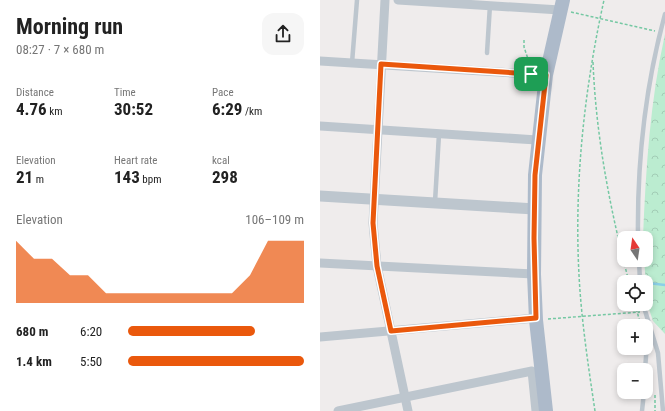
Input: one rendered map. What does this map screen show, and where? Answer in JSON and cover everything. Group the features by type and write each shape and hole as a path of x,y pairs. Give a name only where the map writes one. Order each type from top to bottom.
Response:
{"main road":[{"path":"546,411 536,319 534,274 537,140 546,75 561,5"}],"street":[{"path":"385,0 376,130 373,223 377,266 408,411"},
{"path":"398,0 490,5 561,5"},
{"path":"320,61 546,75"},
{"path":"320,126 537,140"},
{"path":"320,196 535,209"},
{"path":"320,263 534,274"},
{"path":"320,337 536,319"},
{"path":"338,411 532,371 536,411"}],"lane":[{"path":"352,62 357,0"},
{"path":"487,53 490,5"},
{"path":"638,231 640,168 645,116 660,33 665,14"},
{"path":"435,203 439,134"},
{"path":"653,340 658,353 663,411"},
{"path":"642,411 643,399"}],"path":[{"path":"595,411 586,350 580,291 578,209 582,134 592,58 604,0"},
{"path":"561,5 600,18 660,33"},
{"path":"524,40 524,47 530,61 531,74"},
{"path":"592,58 598,128 604,171 613,219 627,275"},
{"path":"536,319 583,317 637,312 639,319"},
{"path":"654,390 655,411"}],"green space":[{"path":"665,34 665,334 653,321 650,311 653,311 653,275 645,275 645,267 653,267 653,231 643,231 647,160 652,109"}],"waterway":[{"path":"653,284 665,285"}],"route":[{"path":"381,64 531,74 546,75 537,140 535,175 534,274 536,318 391,331 377,266 373,223 376,130 381,64"}]}
